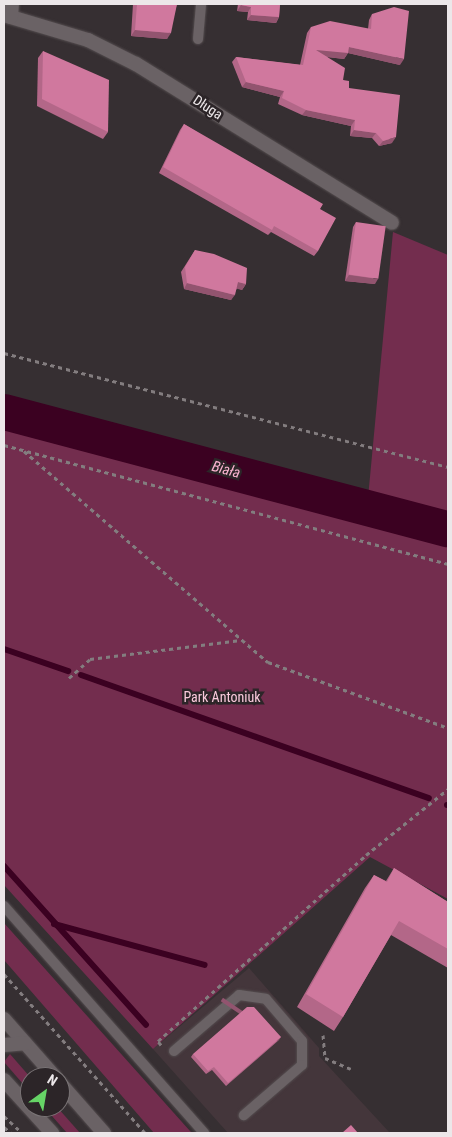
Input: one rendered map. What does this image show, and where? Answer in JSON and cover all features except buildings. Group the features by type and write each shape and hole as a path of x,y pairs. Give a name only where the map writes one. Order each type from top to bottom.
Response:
{"street":[{"name":"Długa","path":"9,12 88,40 136,64 392,223"},
{"path":"4,1019 46,1067"},
{"path":"4,1045 25,1043"},
{"path":"4,1080 52,1133"},
{"path":"70,1094 104,1133"}],"lane":[{"path":"198,39 202,4"},
{"path":"4,906 204,1133"},
{"path":"174,1051 239,995 266,998 302,1041 302,1065 244,1115"}],"path":[{"path":"4,353 448,467"},
{"path":"4,445 448,564"},
{"path":"24,451 241,640 284,669 448,728"},
{"path":"69,678 90,659 241,640"},
{"path":"163,1048 158,1041 366,855 448,790"},
{"path":"4,974 145,1133"},
{"path":"323,1035 325,1058 352,1069"},
{"path":"4,1116 22,1133"},
{"path":"4,1127 11,1133"}],"shaded area":[{"path":"249,968 319,1048 319,1056 390,1133 228,1133 153,1049"}],"green space":[{"path":"393,232 448,255 448,519 368,498"},
{"name":"Park Antoniuk","path":"4,415 448,530 448,899 370,857 153,1049 4,885"},
{"path":"4,923 192,1133 154,1133 4,960"},
{"path":"10,1054 21,1067 20,1080 4,1062"},
{"path":"53,1117 66,1117 80,1133 67,1133"}],"waterway":[{"name":"Biała","path":"4,412 448,529"},
{"path":"4,649 68,671"},
{"path":"81,675 429,798"},
{"path":"4,866 146,1025"},
{"path":"54,924 205,965"}]}
